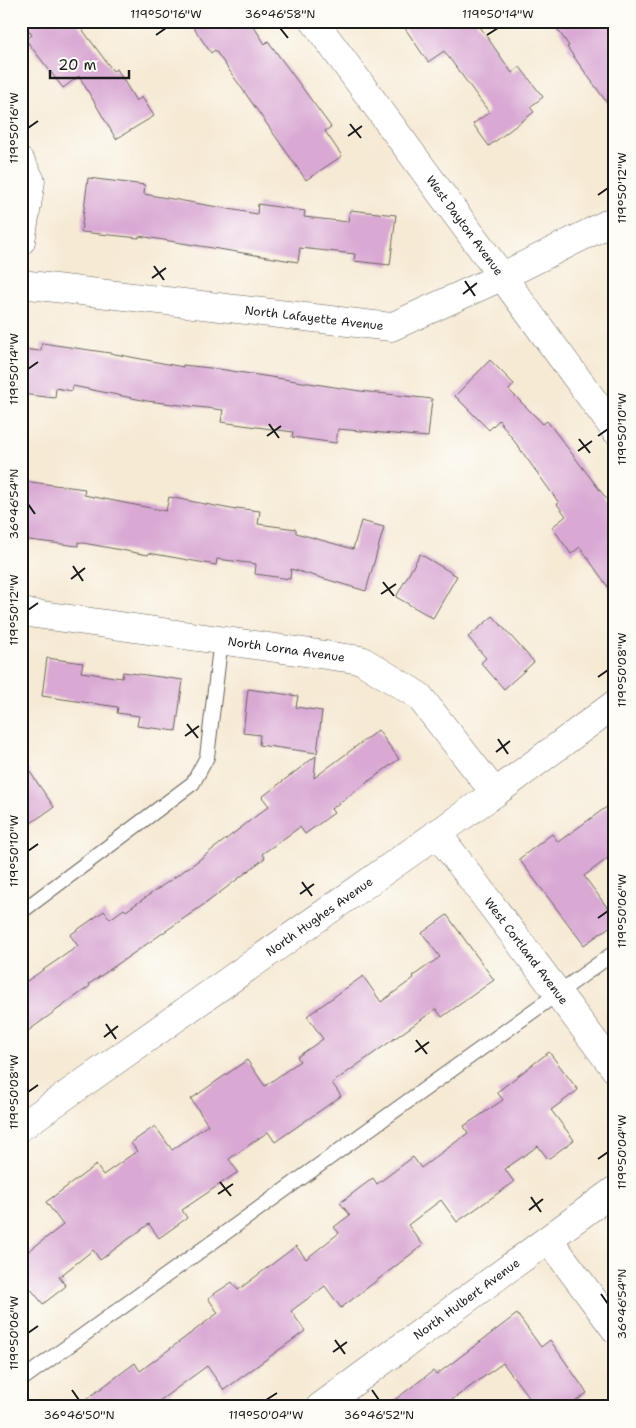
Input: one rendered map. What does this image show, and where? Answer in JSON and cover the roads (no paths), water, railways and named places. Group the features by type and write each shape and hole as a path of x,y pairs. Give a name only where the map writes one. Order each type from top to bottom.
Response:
{"street":[{"name":"West Dayton Avenue","path":"314,21 615,430"},
{"path":"21,162 31,181 21,241"},
{"name":"North Lafayette Avenue","path":"21,284 391,327 502,277 615,220"},
{"name":"North Lorna Avenue","path":"21,612 361,660 419,696 495,793"},
{"name":"North Hughes Avenue","path":"21,1127 495,793 615,704"},
{"name":"West Cortland Avenue","path":"436,833 615,1069"},
{"name":"North Hulbert Avenue","path":"320,1407 615,1190"},
{"path":"549,1240 615,1329"}],"lane":[{"path":"21,912 194,783 207,756 221,639"},
{"path":"21,1380 615,952"}]}
